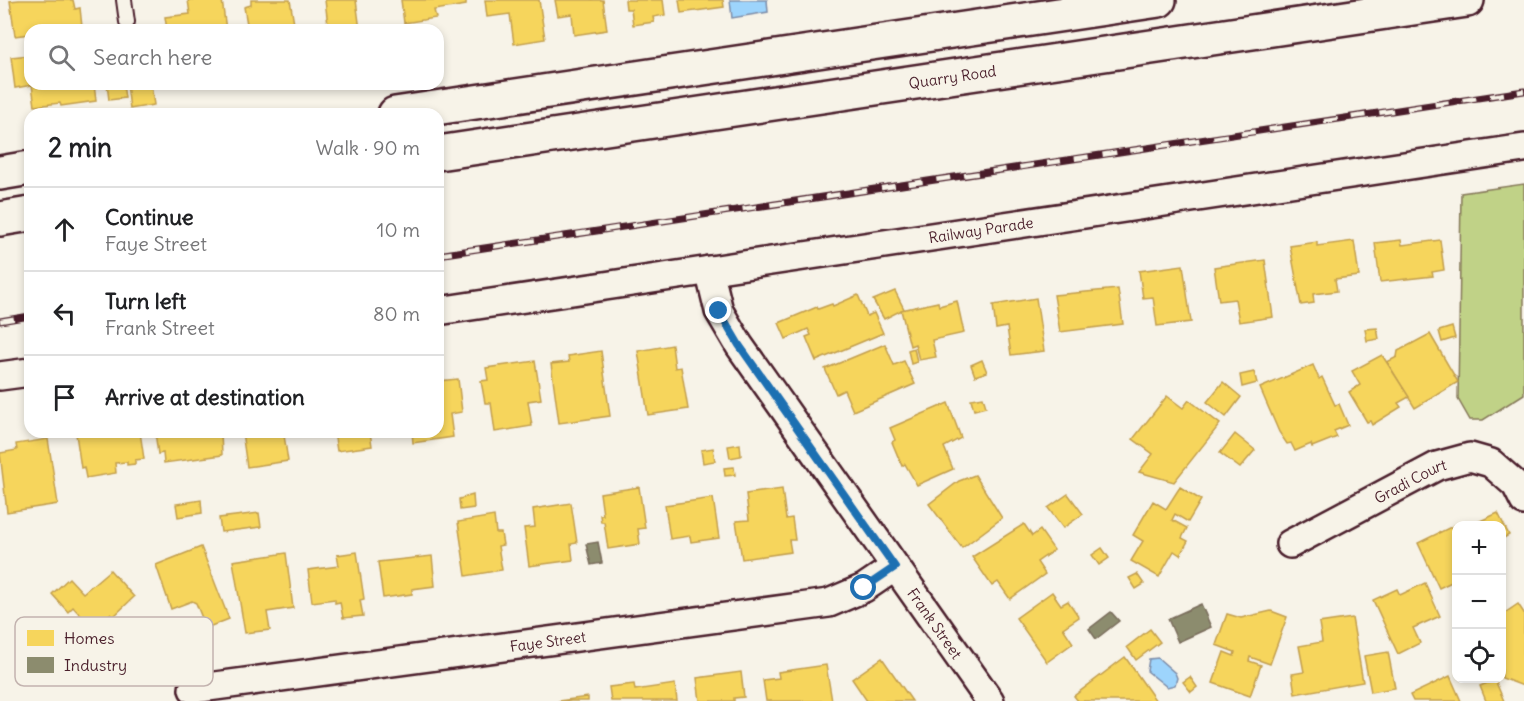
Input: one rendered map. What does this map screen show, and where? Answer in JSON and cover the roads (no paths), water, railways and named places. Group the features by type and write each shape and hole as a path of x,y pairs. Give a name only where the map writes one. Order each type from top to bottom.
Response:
{"main road":[{"path":"435,108 1159,0"},
{"path":"1164,0 1171,44"},
{"name":"Quarry Road","path":"444,152 1467,0"},
{"path":"0,172 24,169"},
{"path":"0,219 24,215"}],"street":[{"name":"Railway Parade","path":"444,310 1524,148"},
{"name":"Frank Street","path":"709,270 719,311 739,345 990,701"},
{"path":"0,376 24,373"},
{"name":"Gradi Court","path":"1290,544 1437,466 1470,457 1491,463 1516,485 1524,501"},
{"name":"Faye Street","path":"193,689 829,603 864,588 895,567"}],"lane":[{"path":"124,0 127,22"}],"water":[{"path":"730,0 767,0 768,12 732,18"},
{"path":"1158,658 1175,673 1177,678 1175,685 1167,687 1147,671 1149,659"}],"railway":[{"path":"444,254 1524,91"},
{"path":"0,321 24,317"}]}
